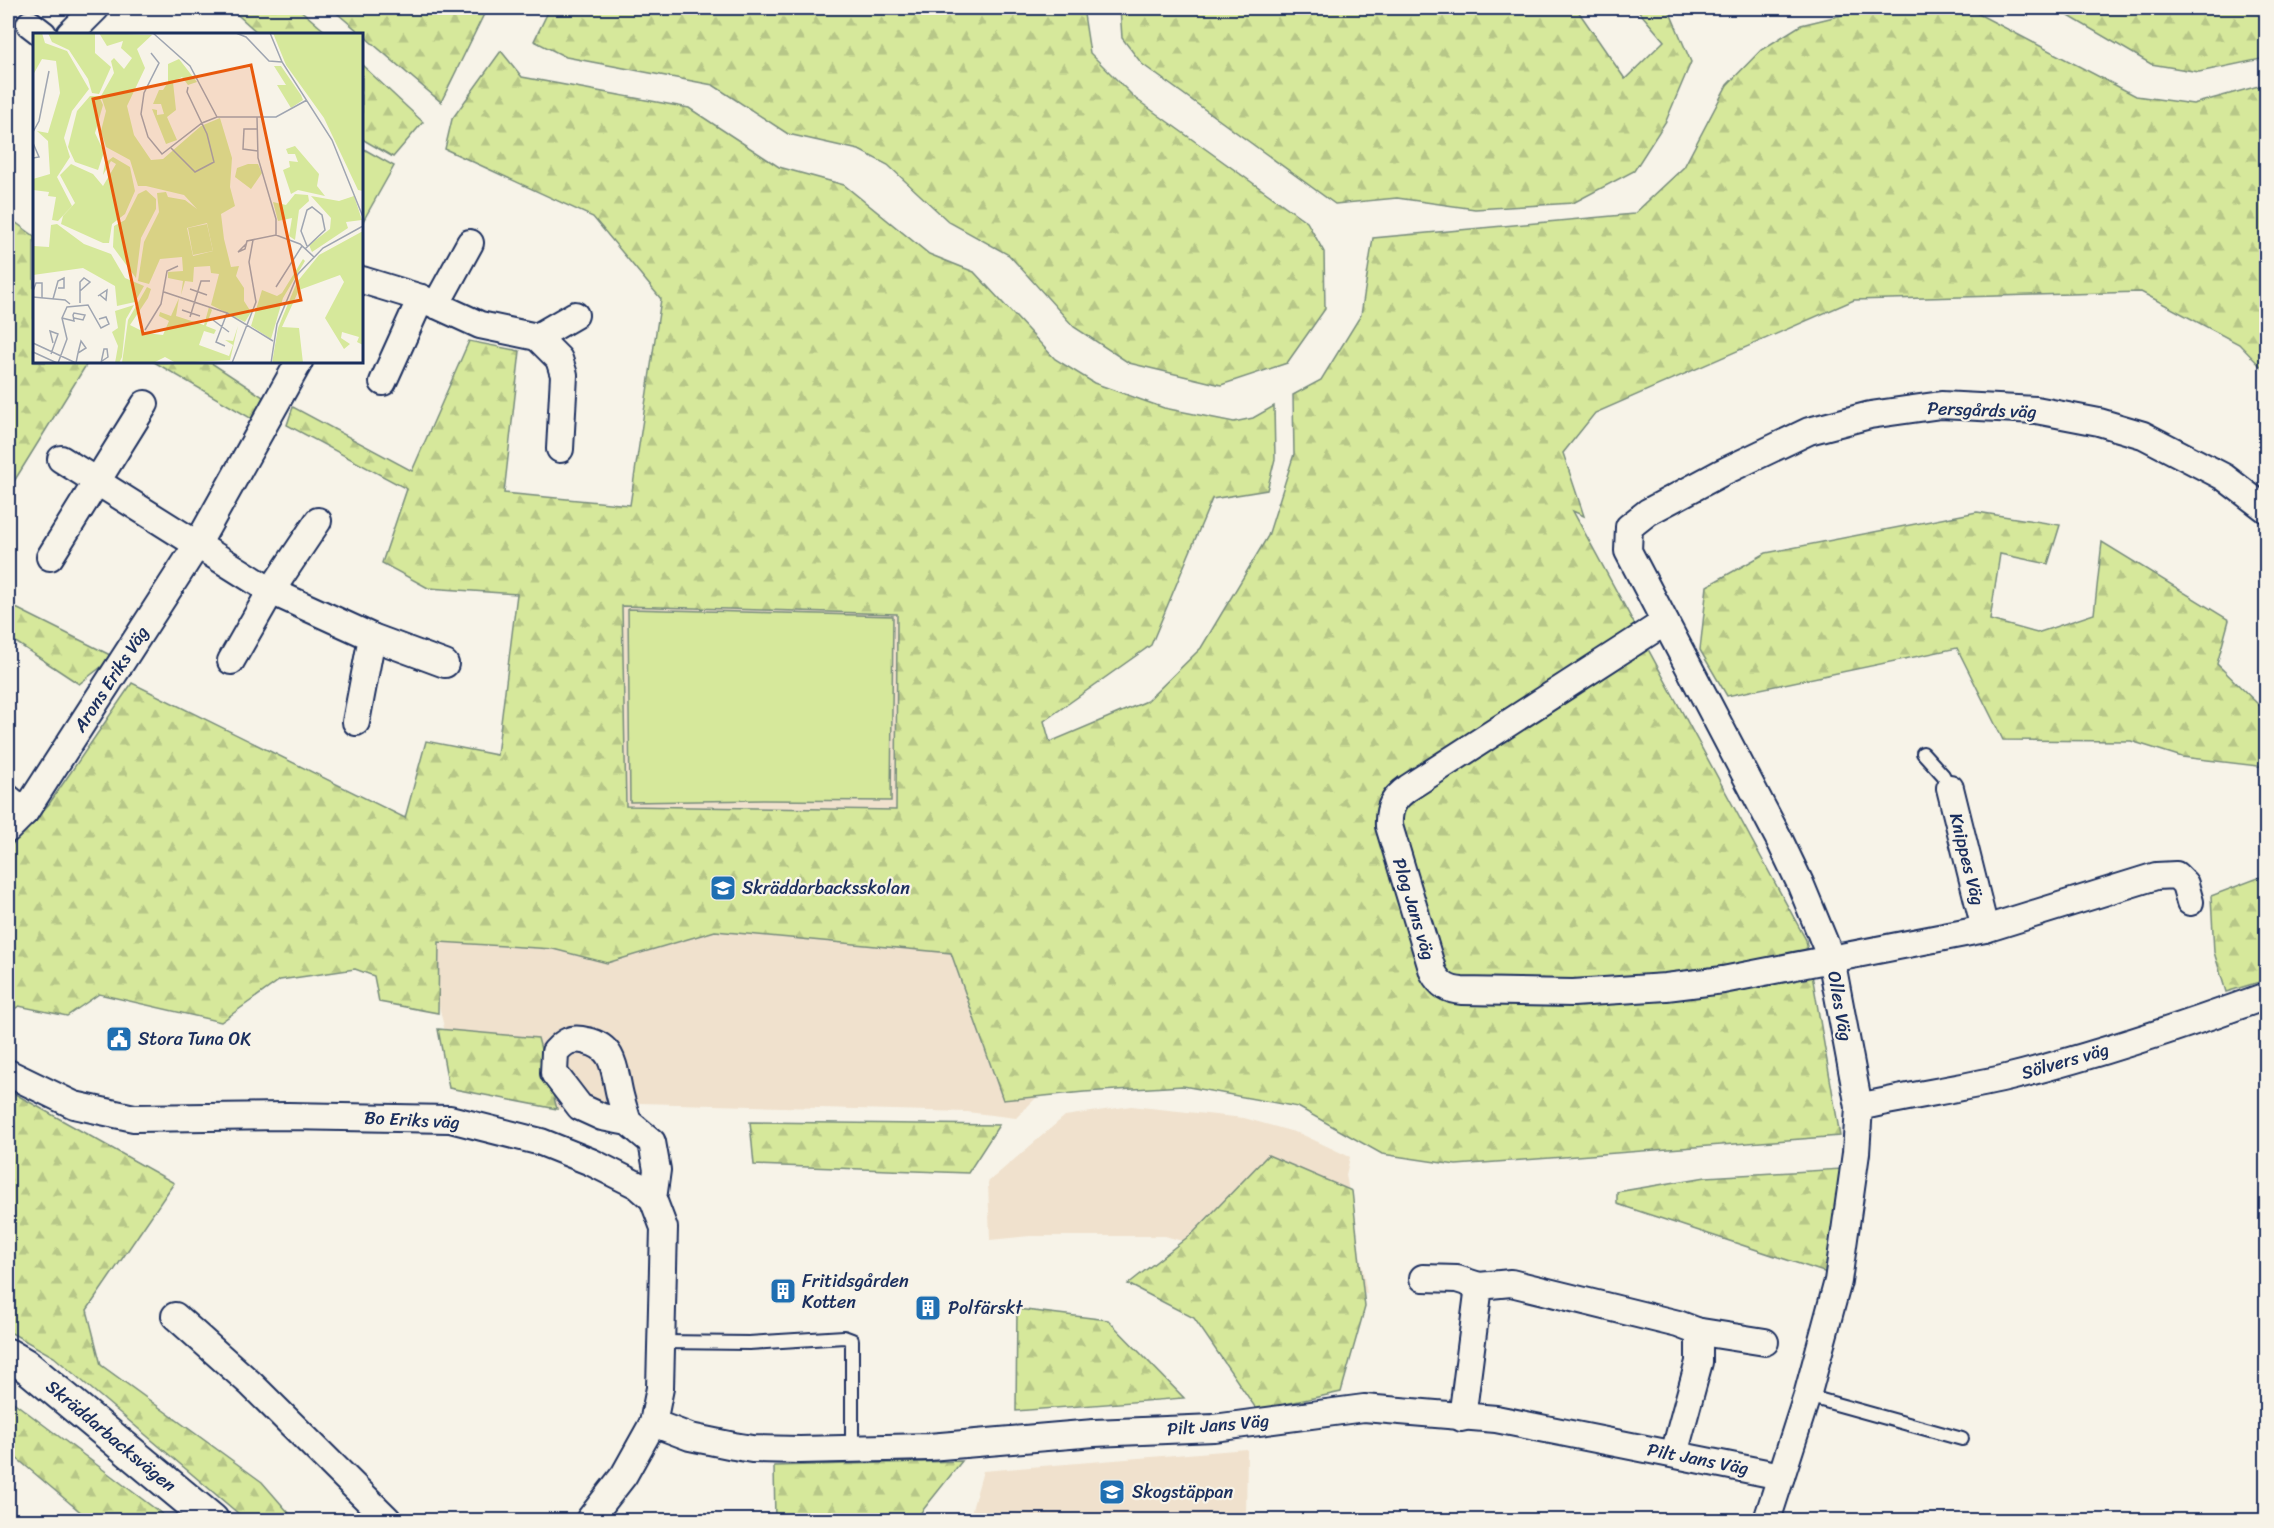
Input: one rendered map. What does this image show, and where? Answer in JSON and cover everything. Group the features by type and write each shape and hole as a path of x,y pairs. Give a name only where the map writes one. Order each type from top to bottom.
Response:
{"street":[{"path":"71,33 96,8"},
{"path":"384,382 429,302 470,243"},
{"path":"363,280 429,302 480,325 537,338 559,359 564,375 560,449"},
{"path":"537,338 575,315"},
{"name":"Arons Eriks Väg","path":"13,813 197,545 298,363"},
{"path":"50,557 145,404"},
{"name":"Persgårds väg","path":"1629,527 1648,512 1809,431 1870,415 1941,405 2036,410 2099,422 2143,435 2224,477 2266,509"},
{"path":"61,459 272,591 372,637 445,664"},
{"path":"231,661 272,591 318,521"},
{"name":"Olles Väg","path":"1629,527 1628,551 1779,839 1832,958 1859,1107 1856,1153 1838,1281 1807,1396 1767,1521"},
{"name":"Plog Jans väg","path":"1665,622 1408,788 1394,800 1389,813 1389,825 1433,972 1442,984 1454,990 1521,994 1573,993 1666,987 1723,980 1832,958"},
{"path":"356,722 372,637"},
{"name":"Knippes Väg","path":"1950,788 1985,929"},
{"path":"1832,958 1985,929 2156,876 2176,874 2185,884 2190,902"},
{"name":"Sölvers väg","path":"1859,1107 2048,1067 2148,1038 2266,996"},
{"name":"Bo Eriks väg","path":"8,1073 74,1105 134,1118 288,1116 450,1119 541,1142 591,1162 637,1185 653,1199"},
{"path":"589,1521 624,1475 653,1423 660,1388 664,1228 653,1199 657,1170 652,1142 628,1122"},
{"path":"1423,1278 1456,1279 1479,1286 1511,1283 1678,1324 1699,1332 1699,1362 1674,1455"},
{"path":"1462,1418 1479,1286"},
{"path":"175,1316 251,1384 388,1521"},
{"path":"1695,1331 1765,1342"},
{"name":"Skräddarbacksvägen","path":"8,1355 25,1365 212,1521"},
{"name":"Pilt Jans Väg","path":"653,1423 690,1437 752,1449 852,1449 929,1447 1094,1433 1214,1428 1364,1408 1462,1418 1496,1419 1780,1476"}],"lane":[{"path":"1923,753 1943,775 1950,788"},
{"path":"662,1342 749,1343 844,1337 852,1340 852,1449"},
{"path":"1807,1396 1962,1439"}],"shaded area":[{"name":"Skräddarbacksskolan","path":"622,606 897,614 1042,1092 1016,1118 967,1112 639,1103 557,1109 448,1044 425,947"},
{"path":"1131,1106 1244,1118 1301,1134 1350,1157 1346,1175 1367,1294 1165,1236 1030,1236 990,1240 988,1182 1065,1116"},
{"name":"Skogstäppan","path":"1247,1449 1246,1520 972,1520 971,1513 983,1471"}],"green space":[{"path":"230,8 298,8 327,33 258,33"},
{"path":"331,8 487,8 441,102"},
{"path":"550,8 1083,8 1090,53 1136,99 1307,222 1324,252 1325,309 1287,363 1221,385 1129,363 1074,327 1009,255 949,222 888,165 859,150 788,134 713,85 566,57 534,41"},
{"path":"1120,8 1576,8 1625,79 1664,41 1636,8 1668,8 1691,62 1666,121 1634,171 1573,203 1475,209 1397,198 1335,204 1142,64 1122,38"},
{"path":"1871,8 1967,8 2136,96 2193,104 2266,84 2266,372 2239,344 2141,292 1854,300 1595,413 1563,453 1584,516 1573,511 1806,940 1840,1136 1456,1165 1382,1154 1298,1107 1183,1086 1003,1100 951,953 715,931 607,963 553,949 439,942 438,1013 379,1002 374,976 355,969 280,980 221,1022 99,994 67,1016 19,1006 8,1013 8,849 49,804 132,683 405,818 426,741 497,755 517,594 428,588 382,563 407,489 287,425 293,407 412,471 469,341 520,351 504,493 630,505 661,299 593,217 445,149 452,119 501,51 522,77 689,108 779,167 844,185 929,254 974,272 1055,359 1094,383 1164,408 1234,422 1253,418 1274,406 1275,459 1267,490 1212,499 1151,645 1044,721 1050,742 1147,701 1201,648 1268,536 1294,454 1293,395 1321,380 1361,315 1373,238 1634,214 1684,167 1727,85 1761,50 1801,25","holes":["622,606 897,614 896,810 626,806"]},
{"path":"2055,8 2266,8 2266,58 2199,72 2151,64"},
{"path":"363,66 423,122 393,157 363,140"},
{"path":"363,149 394,166 363,221"},
{"path":"8,217 33,235 33,363 87,363 8,491"},
{"path":"156,363 212,363 263,397 252,419"},
{"path":"1977,512 2060,525 2048,564 2000,554 1990,620 2037,633 2094,614 2102,542 2229,620 2217,664 2266,712 2266,767 2182,757 2131,741 2003,740 1957,648 1727,696 1700,650 1707,586 1766,553"},
{"path":"8,604 114,657 79,684 8,637"},
{"path":"628,609 893,616 891,801 630,802"},
{"path":"2266,875 2266,980 2226,992 2214,952 2211,896"},
{"path":"438,1029 538,1038 557,1109 449,1088"},
{"path":"8,1090 174,1183 87,1310 101,1365 262,1482 295,1520 246,1520 54,1357 8,1331"},
{"path":"750,1122 999,1125 968,1173 754,1165"},
{"path":"1268,1155 1352,1191 1365,1307 1341,1392 1257,1410 1194,1318 1128,1284 1194,1232"},
{"path":"1842,1169 1827,1273 1617,1204 1617,1192 1706,1177"},
{"path":"1017,1309 1108,1320 1184,1398 1016,1411"},
{"path":"8,1398 170,1520 90,1520 8,1451"},
{"path":"962,1461 915,1520 775,1520 774,1466"}],"place":[{"name":"Skräddarbacksskolan","path":"723,888"},
{"name":"Stora Tuna OK","path":"119,1039"},
{"name":"Fritidsgården Kotten","path":"783,1291"},
{"name":"Polfärskt","path":"928,1308"},
{"name":"Skogstäppan","path":"1112,1492"}]}
